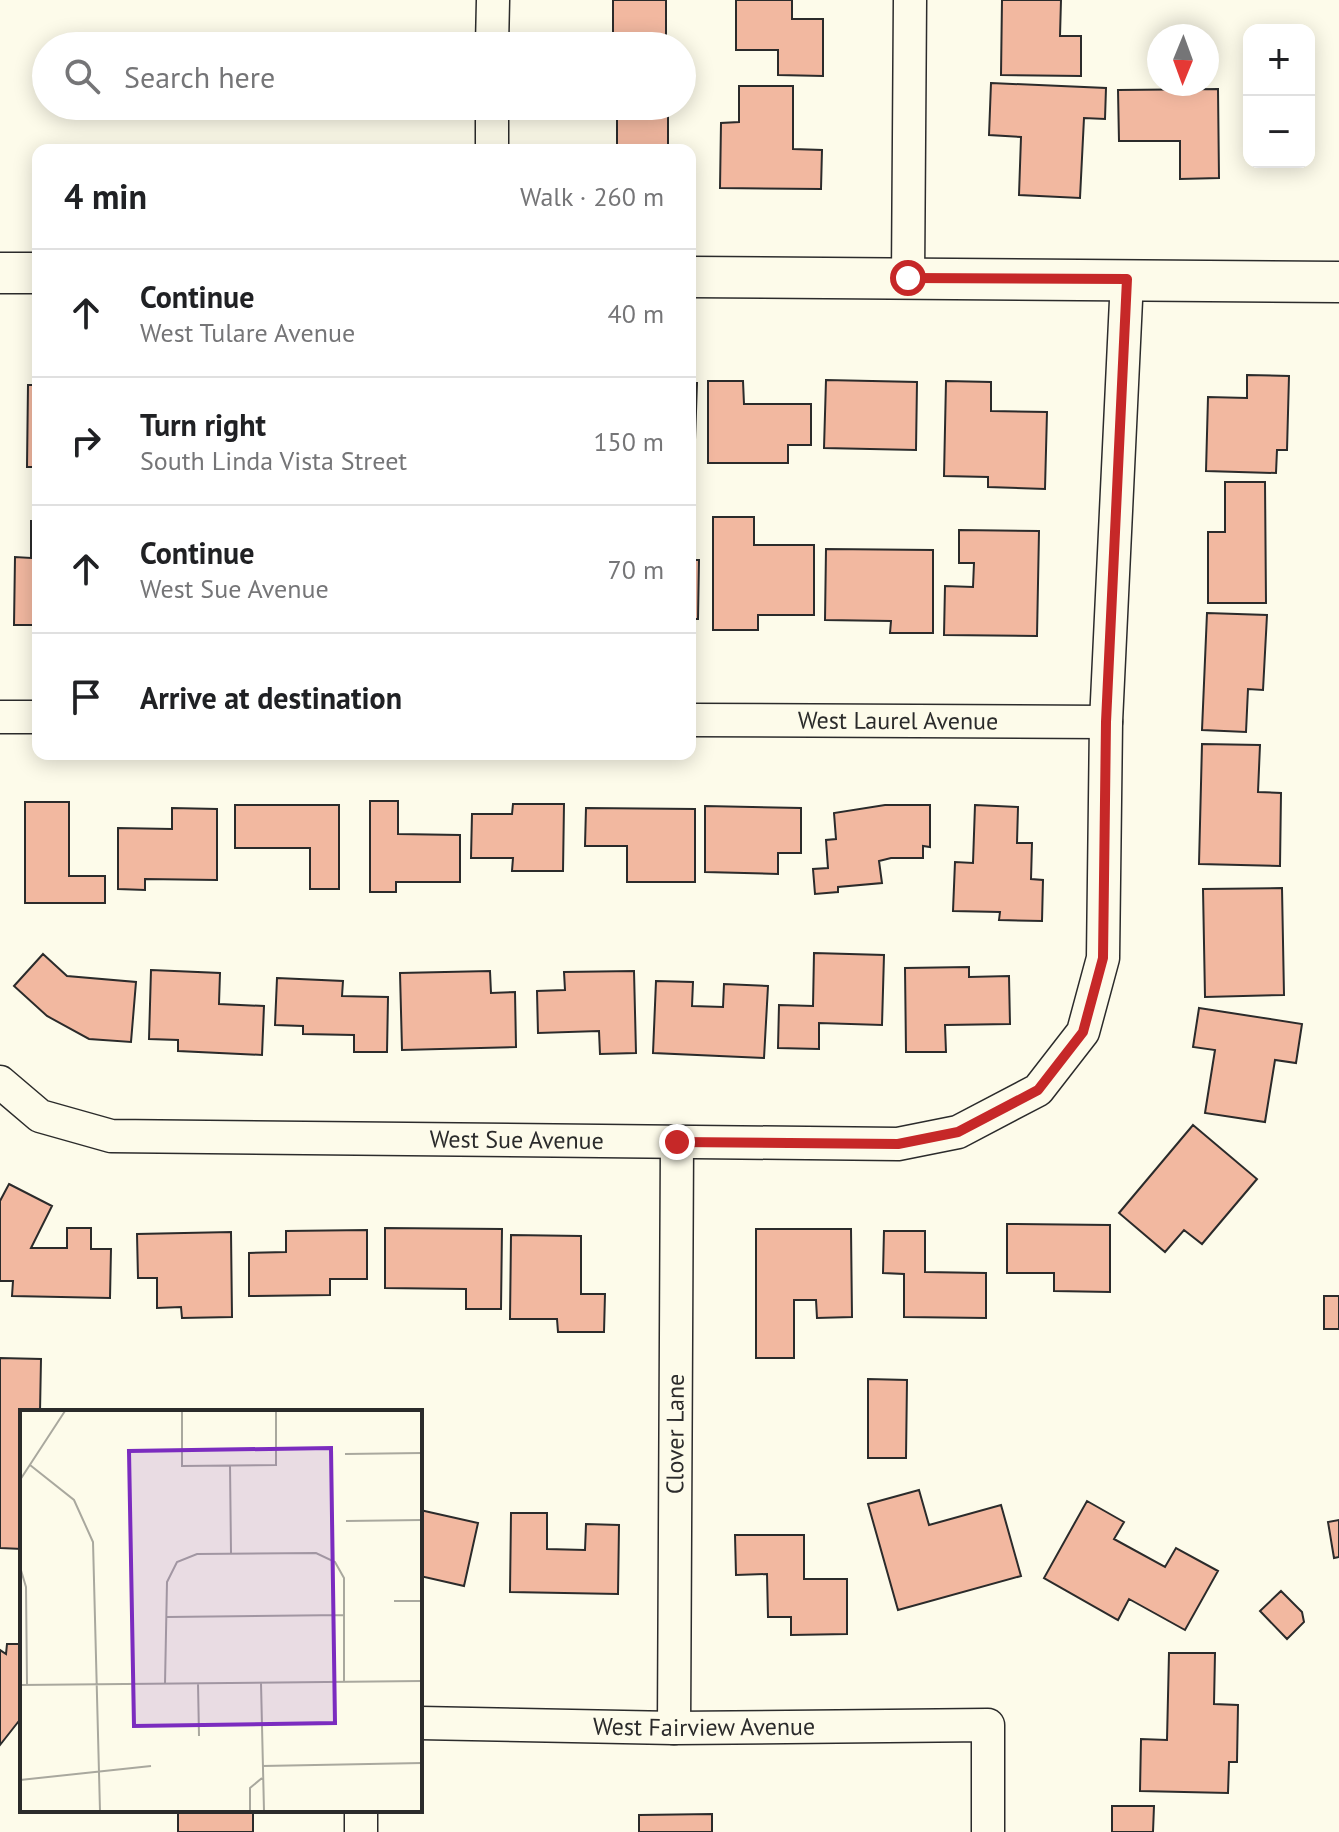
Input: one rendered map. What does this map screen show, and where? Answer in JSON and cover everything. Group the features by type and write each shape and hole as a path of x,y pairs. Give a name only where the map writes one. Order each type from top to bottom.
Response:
{"street":[{"path":"492,32 493,0"},
{"path":"908,278 910,0"},
{"path":"492,120 492,144"},
{"path":"0,273 32,273"},
{"path":"696,277 1339,282"},
{"path":"1106,722 1127,279"},
{"path":"0,717 32,717"},
{"name":"West Laurel Avenue","path":"696,720 1106,722"},
{"name":"West Sue Avenue","path":"0,1082 40,1116 111,1136 898,1144 958,1132 1038,1090 1083,1032 1103,958 1106,722"},
{"name":"Clover Lane","path":"674,1728 677,1142"},
{"name":"West Fairview Avenue","path":"422,1723 674,1728 988,1725 988,1832"}],"building":[{"path":"613,0 666,0 666,32 613,32"},
{"path":"736,0 792,0 792,19 823,19 823,76 778,75 778,50 736,50"},
{"path":"1002,0 1061,0 1060,36 1081,36 1081,76 1001,75"},
{"path":"991,83 1106,88 1105,119 1084,118 1080,198 1019,195 1021,137 989,135"},
{"path":"739,86 793,86 793,149 822,150 821,189 720,188 721,123 739,122"},
{"path":"1118,90 1147,90 1147,96 1218,96 1219,178 1180,179 1180,141 1119,141"},
{"path":"617,120 668,120 668,144 617,144"},
{"path":"1247,375 1289,376 1287,450 1277,450 1276,473 1206,471 1208,397 1247,398"},
{"path":"826,380 917,382 916,450 824,448"},
{"path":"708,381 743,381 744,404 811,404 811,445 788,445 788,463 708,463"},
{"path":"946,381 991,382 991,411 1047,412 1045,489 988,487 988,477 944,476"},
{"path":"28,385 32,385 32,467 27,467"},
{"path":"1225,482 1265,482 1266,603 1208,603 1208,532 1225,532"},
{"path":"713,517 754,517 754,545 814,545 814,615 758,615 758,630 713,630"},
{"path":"32,521 32,625 14,625 15,557 31,558"},
{"path":"959,530 1039,531 1037,636 944,635 945,586 973,587 974,563 959,563"},
{"path":"826,549 933,550 933,633 890,633 891,621 825,620"},
{"path":"696,560 699,560 696,619"},
{"path":"1207,613 1267,615 1263,690 1248,689 1246,732 1202,730"},
{"path":"1202,744 1260,745 1258,792 1281,793 1280,866 1199,864"},
{"path":"370,801 398,801 398,834 460,835 460,882 396,882 396,892 370,892"},
{"path":"25,802 69,802 69,876 105,876 105,903 25,903"},
{"path":"513,804 564,804 563,871 512,871 513,858 471,858 472,814 512,814"},
{"path":"235,805 339,805 339,889 310,889 310,848 235,848"},
{"path":"885,805 930,805 930,847 923,846 923,858 879,861 882,883 838,887 838,892 815,894 813,869 828,868 826,840 836,839 834,813"},
{"path":"975,805 1018,807 1017,843 1032,843 1031,879 1043,880 1042,921 999,920 1000,912 953,911 955,862 973,863"},
{"path":"705,806 801,808 801,853 778,853 778,874 705,872"},
{"path":"172,808 217,809 217,880 145,879 145,890 118,889 118,828 172,829"},
{"path":"586,808 695,809 695,882 627,882 627,846 585,846"},
{"path":"1282,888 1284,995 1205,997 1203,889"},
{"path":"814,953 884,955 882,1025 819,1023 819,1049 778,1048 779,1005 813,1006"},
{"path":"43,954 67,976 136,982 131,1042 89,1039 47,1016 14,986"},
{"path":"969,967 969,977 1009,976 1010,1024 945,1025 946,1052 906,1052 905,968"},
{"path":"151,970 220,973 219,1004 264,1006 262,1055 178,1051 178,1040 149,1039"},
{"path":"490,971 491,993 515,992 516,1047 402,1050 400,973"},
{"path":"634,971 636,1053 600,1054 599,1031 538,1033 537,991 565,990 564,972"},
{"path":"277,978 343,981 342,996 388,997 387,1052 354,1052 354,1035 303,1034 303,1026 275,1025"},
{"path":"656,981 693,982 692,1006 723,1007 724,984 768,986 764,1058 653,1053"},
{"path":"1199,1008 1302,1024 1296,1063 1275,1060 1265,1122 1205,1113 1215,1050 1193,1047"},
{"path":"1193,1125 1257,1179 1202,1244 1184,1230 1165,1252 1119,1213"},
{"path":"9,1184 52,1206 31,1248 67,1248 67,1228 91,1228 91,1249 111,1249 110,1298 12,1296 13,1281 0,1281 0,1201"},
{"path":"1007,1224 1110,1225 1110,1292 1054,1291 1054,1273 1007,1273"},
{"path":"385,1228 502,1229 501,1309 466,1309 466,1289 385,1288"},
{"path":"756,1229 851,1229 852,1317 817,1318 816,1300 794,1300 794,1358 756,1358"},
{"path":"367,1230 367,1279 330,1279 330,1295 249,1296 249,1253 286,1252 286,1231"},
{"path":"884,1231 925,1231 925,1272 986,1273 986,1318 904,1317 904,1274 883,1273"},
{"path":"231,1232 232,1317 182,1318 181,1307 157,1308 157,1278 138,1278 137,1234"},
{"path":"511,1235 581,1236 581,1294 605,1294 604,1332 558,1332 557,1319 510,1319"},
{"path":"1324,1296 1339,1296 1339,1329 1324,1329"},
{"path":"0,1358 41,1359 40,1410 20,1410 20,1549 0,1548"},
{"path":"868,1379 907,1380 906,1458 868,1458"},
{"path":"919,1490 929,1525 1001,1505 1021,1576 898,1610 868,1504"},
{"path":"1087,1501 1124,1522 1114,1539 1165,1567 1176,1548 1218,1571 1185,1630 1129,1599 1118,1620 1044,1578"},
{"path":"422,1510 478,1523 464,1586 422,1576"},
{"path":"511,1513 547,1513 547,1549 585,1550 586,1524 619,1525 618,1594 510,1592"},
{"path":"1339,1520 1339,1557 1334,1558 1328,1522"},
{"path":"735,1535 804,1535 804,1579 847,1579 847,1634 791,1635 791,1617 768,1617 767,1574 736,1575"},
{"path":"1281,1591 1302,1612 1304,1622 1287,1639 1260,1611"},
{"path":"7,1644 20,1644 20,1720 0,1745 0,1650 6,1654"},
{"path":"1169,1653 1215,1653 1214,1704 1238,1705 1237,1762 1229,1762 1228,1793 1140,1791 1141,1739 1167,1740"},
{"path":"1112,1806 1154,1806 1153,1832 1112,1832"},
{"path":"178,1812 253,1812 253,1832 178,1832"},
{"path":"712,1814 712,1832 639,1832 639,1815"}],"route":[{"path":"677,1142 898,1144 958,1132 1038,1090 1083,1032 1103,958 1106,722 1127,279 908,278"}]}
